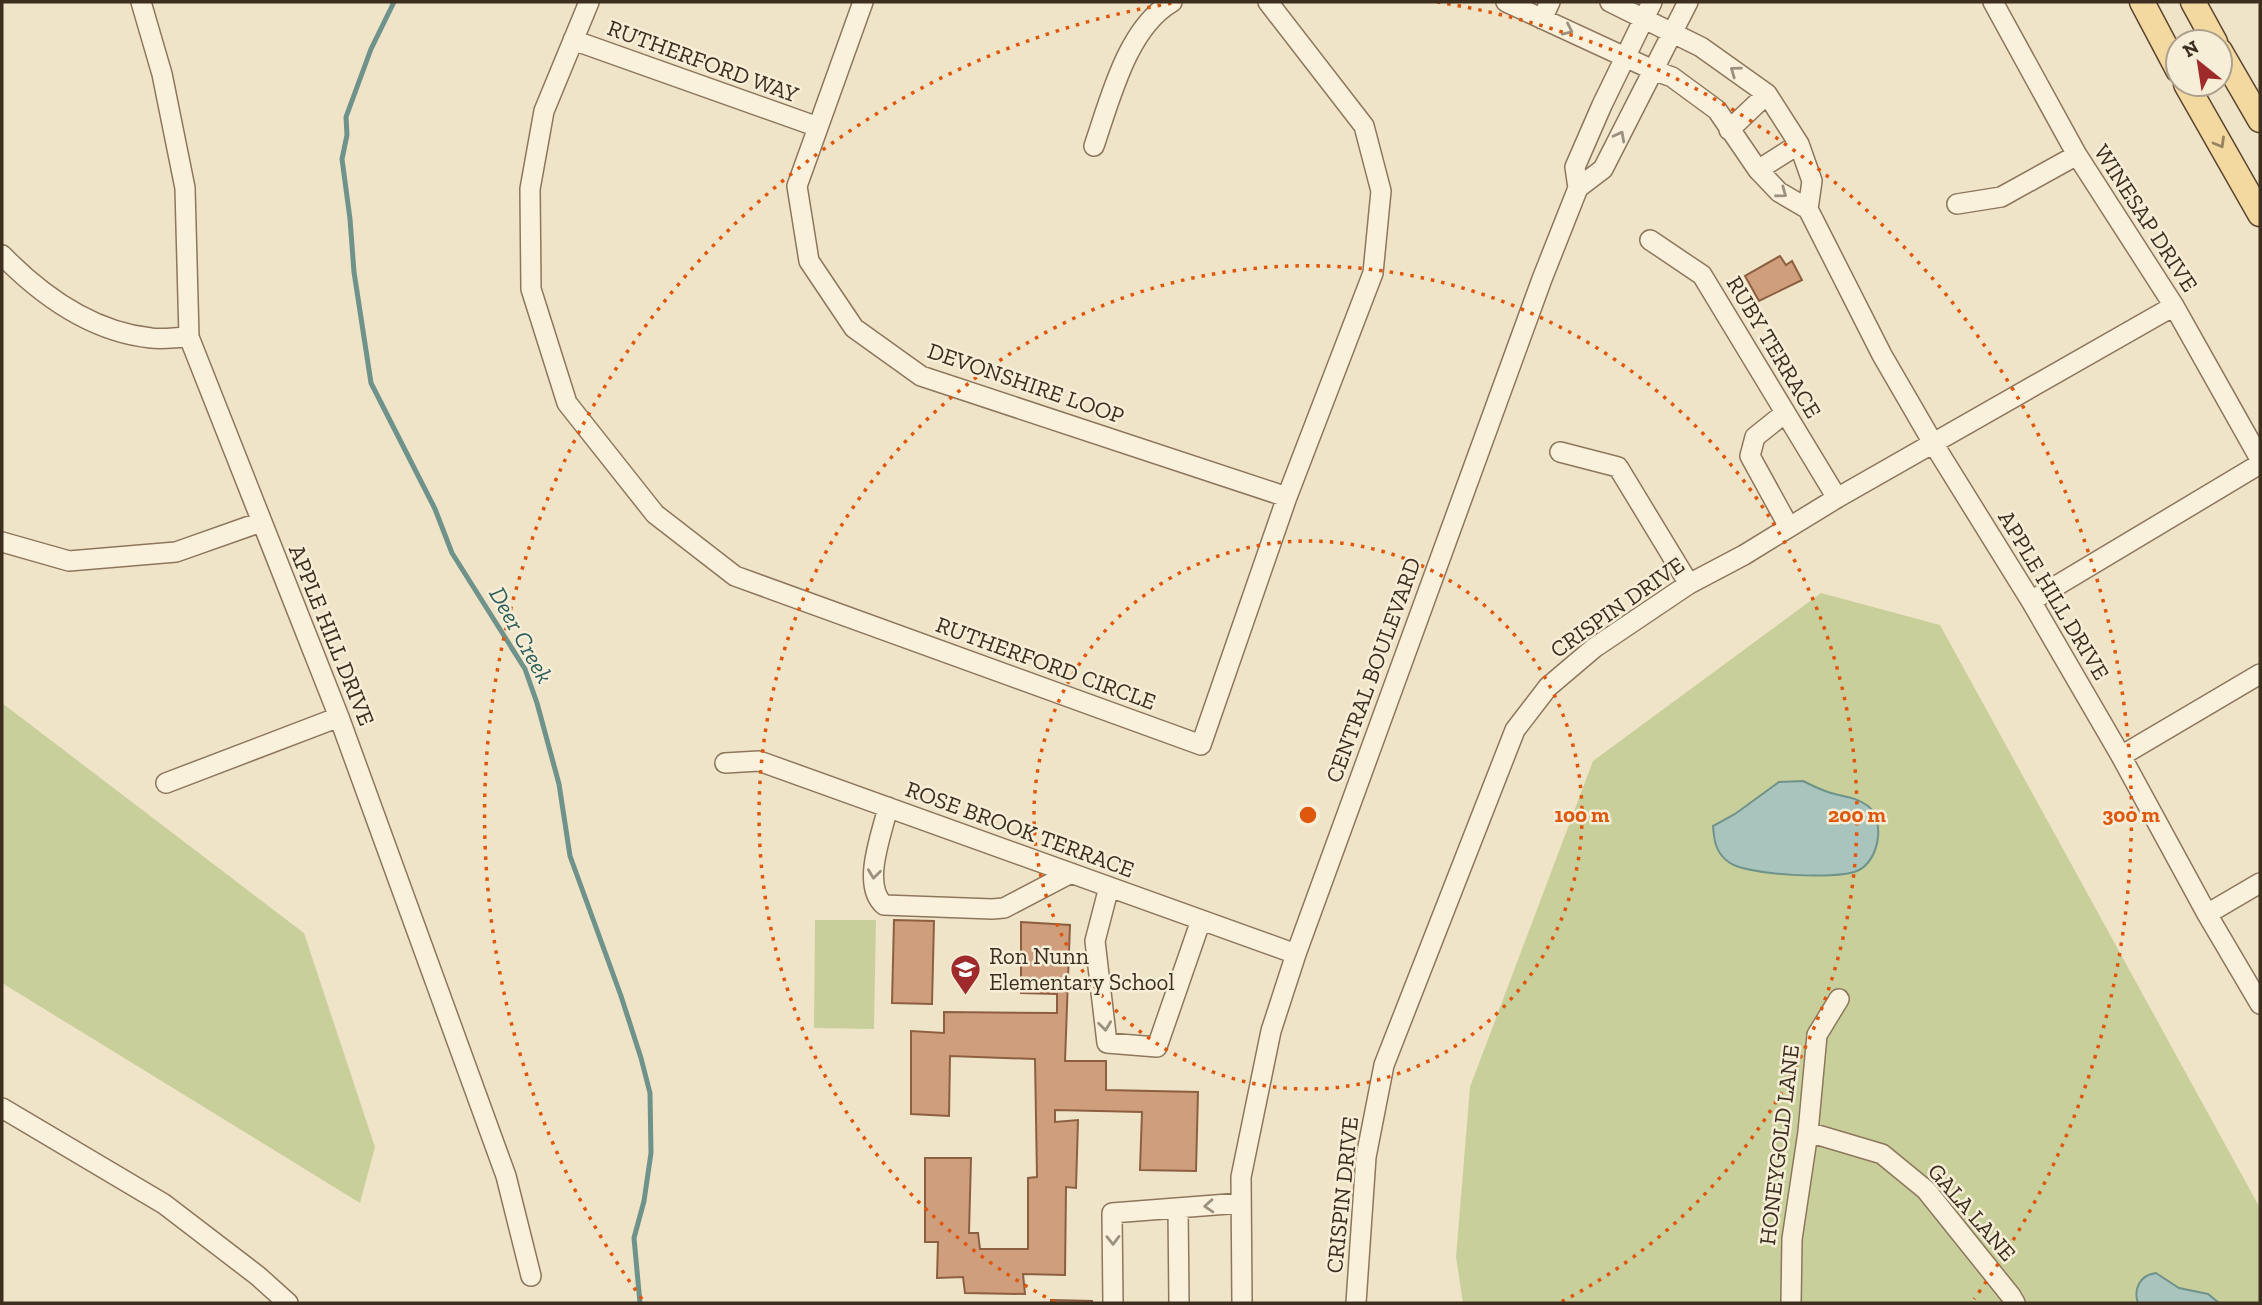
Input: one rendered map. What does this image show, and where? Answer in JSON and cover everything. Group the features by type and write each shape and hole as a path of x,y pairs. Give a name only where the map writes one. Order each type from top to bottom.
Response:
{"main road":[{"path":"2142,2 2164,44"},
{"path":"2193,2 2207,28"},
{"path":"2234,75 2260,120"},
{"path":"2194,98 2260,214"}],"street":[{"name":"APPLE HILL DRIVE","path":"141,2 162,74 185,188 188,337 340,717 506,1176 531,1276"},
{"name":"RUTHERFORD CIRCLE","path":"589,2 544,111 530,189 531,289 567,404 655,514 735,576 1200,745 1287,497 1373,273 1381,191 1364,126 1268,2"},
{"name":"DEVONSHIRE LOOP","path":"863,2 797,186 809,261 854,328 921,376 1287,497"},
{"path":"1094,146 1128,51 1160,8 1172,2"},
{"path":"1506,2 1546,10 1625,57 1672,77 1717,110 1758,170 1779,192 1808,209"},
{"name":"APPLE HILL DRIVE","path":"1610,2 1648,9 1672,32 1702,47 1766,94 1799,144 1812,181 1808,209 1882,355 2031,601 2260,1004"},
{"name":"CENTRAL BOULEVARD","path":"1578,188 1603,169 1688,2"},
{"name":"WINESAP DRIVE","path":"1993,2 2077,155 2174,306 2260,462"},
{"name":"CENTRAL BOULEVARD","path":"1242,1303 1241,1177 1271,1031 1296,954 1578,188 1575,167 1648,9"},
{"name":"RUTHERFORD WAY","path":"573,40 818,127"},
{"path":"1729,130 1766,94"},
{"path":"1758,170 1799,144"},
{"path":"1957,204 2001,197 2077,155"},
{"name":"RUBY TERRACE","path":"1650,240 1702,275 1837,498"},
{"path":"2,255 22,275 58,302 104,327 151,338 188,337"},
{"name":"CRISPIN DRIVE","path":"1356,1303 1366,1157 1384,1065 1515,730 1548,687 1594,648 1689,584 2174,306"},
{"path":"1786,413 1755,437 1750,456 1789,527"},
{"path":"1560,452 1618,467 1689,584"},
{"path":"2031,601 2260,462"},
{"path":"2,542 69,561 176,552 261,522"},
{"path":"2121,756 2260,674"},
{"path":"166,783 340,717"},
{"name":"ROSE BROOK TERRACE","path":"724,763 758,761 1296,954"},
{"path":"888,807 872,878 873,890 884,905 1004,908 1072,873"},
{"path":"2207,914 2260,883"},
{"path":"1109,887 1095,941 1107,1043 1157,1047 1201,920"},
{"name":"HONEYGOLD LANE","path":"1791,1303 1792,1239 1808,1132 1817,1035 1839,999"},
{"path":"2,1108 164,1203 258,1276 288,1303"},
{"name":"GALA LANE","path":"1808,1132 1882,1154 1926,1190 2015,1303"},
{"path":"1113,1303 1112,1213 1241,1203"},
{"path":"1178,1208 1179,1303"}],"green space":[{"path":"1821,593 1940,625 2260,1208 2260,1303 1463,1303 1456,1257 1470,1087 1593,761"},
{"path":"2,703 304,933 375,1147 360,1203 2,983"},
{"path":"815,920 876,920 874,1029 814,1028"}],"water":[{"path":"1803,781 1828,792 1858,800 1874,813 1878,841 1865,866 1846,874 1792,875 1740,867 1722,856 1714,837 1713,826 1735,814 1779,782"},
{"path":"2156,1273 2179,1288 2208,1294 2219,1303 2138,1303 2136,1293 2139,1284 2150,1274"}],"building":[{"path":"1780,256 1786,265 1792,261 1802,280 1759,301 1745,276"},
{"path":"894,920 934,921 932,1004 892,1003"},
{"path":"1021,922 1070,925 1065,1061 1106,1061 1106,1090 1198,1092 1196,1171 1140,1170 1142,1112 1055,1110 1055,1122 1078,1120 1076,1188 1066,1187 1065,1275 1023,1274 1025,1294 965,1293 963,1277 937,1278 938,1242 925,1242 925,1158 971,1158 969,1233 978,1233 980,1249 1028,1249 1028,1178 1037,1177 1035,1059 950,1056 949,1116 911,1114 911,1031 944,1033 944,1012 1057,1013 1057,994 1021,993"},
{"path":"1051,1300 1092,1301 1092,1303 1051,1303"}],"waterway":[{"name":"Deer Creek","path":"394,2 371,49 346,117 347,135 342,159 354,272 371,383 435,509 452,553 525,669 559,784 570,856 641,1058 650,1093 651,1153 644,1201 634,1238 640,1303"}],"place":[{"name":"Ron Nunn Elementary School","path":"966,996"}]}
